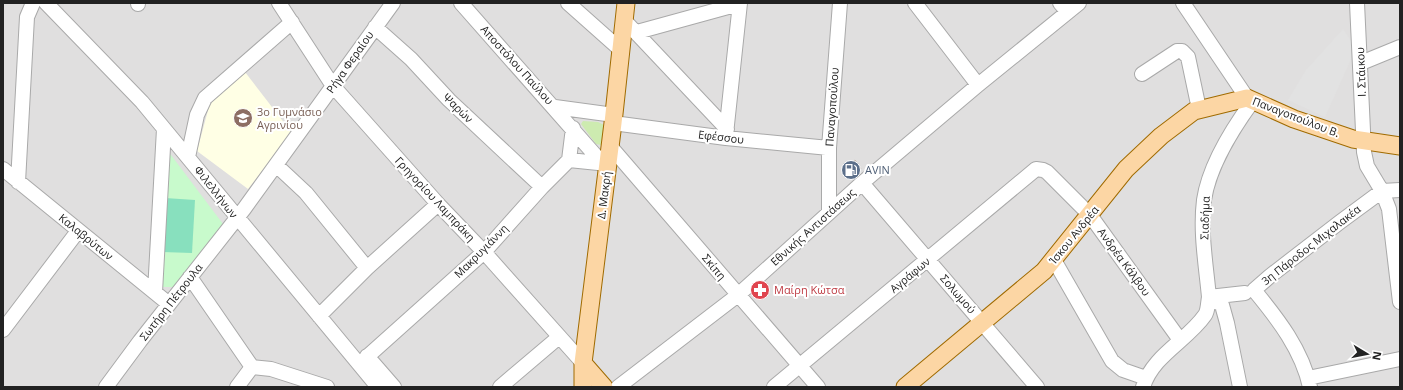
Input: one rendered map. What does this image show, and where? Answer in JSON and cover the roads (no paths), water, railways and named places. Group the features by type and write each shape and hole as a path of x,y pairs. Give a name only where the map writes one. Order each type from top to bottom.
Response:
{"main road":[{"name":"Δ. Μακρή","path":"583,387 583,363 606,164 614,119 622,51 631,26 626,3"},
{"name":"Ίσκου Ανδρέα","path":"905,387 1044,271 1122,173 1141,154 1183,118 1199,109 1249,100"},
{"name":"Παναγοπούλου Β.","path":"1249,100 1300,121 1363,142 1400,146"},
{"name":"Γρηγορίου Λαμπράκη","path":"583,363 604,387"}],"street":[{"path":"18,182 27,17 33,3"},
{"name":"Φιλελλήνων","path":"46,3 126,84 188,157 236,218 318,316 363,360 378,387"},
{"name":"Γρηγορίου Λαμπράκη","path":"279,3 333,86 583,363"},
{"name":"Ρήγα Φεραίου","path":"236,218 393,3"},
{"name":"Αποστόλου Παύλου","path":"461,3 606,164"},
{"path":"568,3 622,51"},
{"name":"Παναγοπούλου","path":"829,211 829,148 840,3"},
{"path":"915,3 978,85"},
{"name":"Εθνικής Αντιστάσεως","path":"618,387 738,295 829,211 978,85 1064,8 1079,3"},
{"name":"Παναγοπούλου Β.","path":"1183,3 1249,100"},
{"name":"Ι. Στάικου","path":"1357,3 1361,63 1363,142 1367,166 1382,191 1389,209 1400,302"},
{"path":"631,26 740,4 726,133"},
{"path":"188,157 197,115 205,98 292,22"},
{"path":"631,26 726,133"},
{"name":"Ψαρών","path":"375,27 411,59 449,100 542,187"},
{"path":"1361,63 1400,47"},
{"path":"1142,74 1177,51 1182,51 1188,57 1199,109"},
{"name":"Σιαδήμα","path":"1206,314 1209,297 1204,245 1204,210 1206,192 1216,165 1249,100"},
{"name":"Εφέσσου","path":"555,107 614,119 829,148"},
{"path":"573,128 569,160 606,164"},
{"path":"155,292 164,129"},
{"name":"Σκίπη","path":"610,146 818,387"},
{"name":"Μακρυγιάννη","path":"363,360 484,252 542,187 569,160"},
{"path":"276,165 306,193 367,268"},
{"name":"Καλαβρύτων","path":"3,169 169,304"},
{"name":"Αγράφων","path":"774,387 1036,169 1047,172"},
{"name":"Ανδρέα Κάλβου","path":"1047,172 1090,215 1180,340"},
{"name":"Σολωμού","path":"862,183 983,322 1037,387"},
{"path":"1382,191 1400,190"},
{"name":"3η Πάροδος Μιχαλακέα","path":"1309,382 1300,355 1271,311 1254,290 1333,226 1382,191"},
{"path":"318,316 367,268 438,204"},
{"name":"Σωτήρη Πέτρουλα","path":"106,387 236,218"},
{"path":"3,330 78,231"},
{"path":"1054,260 1112,361 1123,370 1145,382 1154,366 1206,314 1227,323"},
{"path":"190,277 252,367 271,369 327,387"},
{"path":"1209,297 1245,293"},
{"path":"1209,297 1222,305 1240,387"},
{"path":"500,387 559,337"},
{"path":"1309,382 1400,359"},
{"path":"363,360 394,387"},
{"path":"237,387 252,367"}],"place":[{"name":"3ο Γυμνάσιο Αγρινίου","path":"243,118"},
{"name":"AVIN","path":"851,170"},
{"name":"Μαίρη Κώτσα","path":"760,290"}]}
